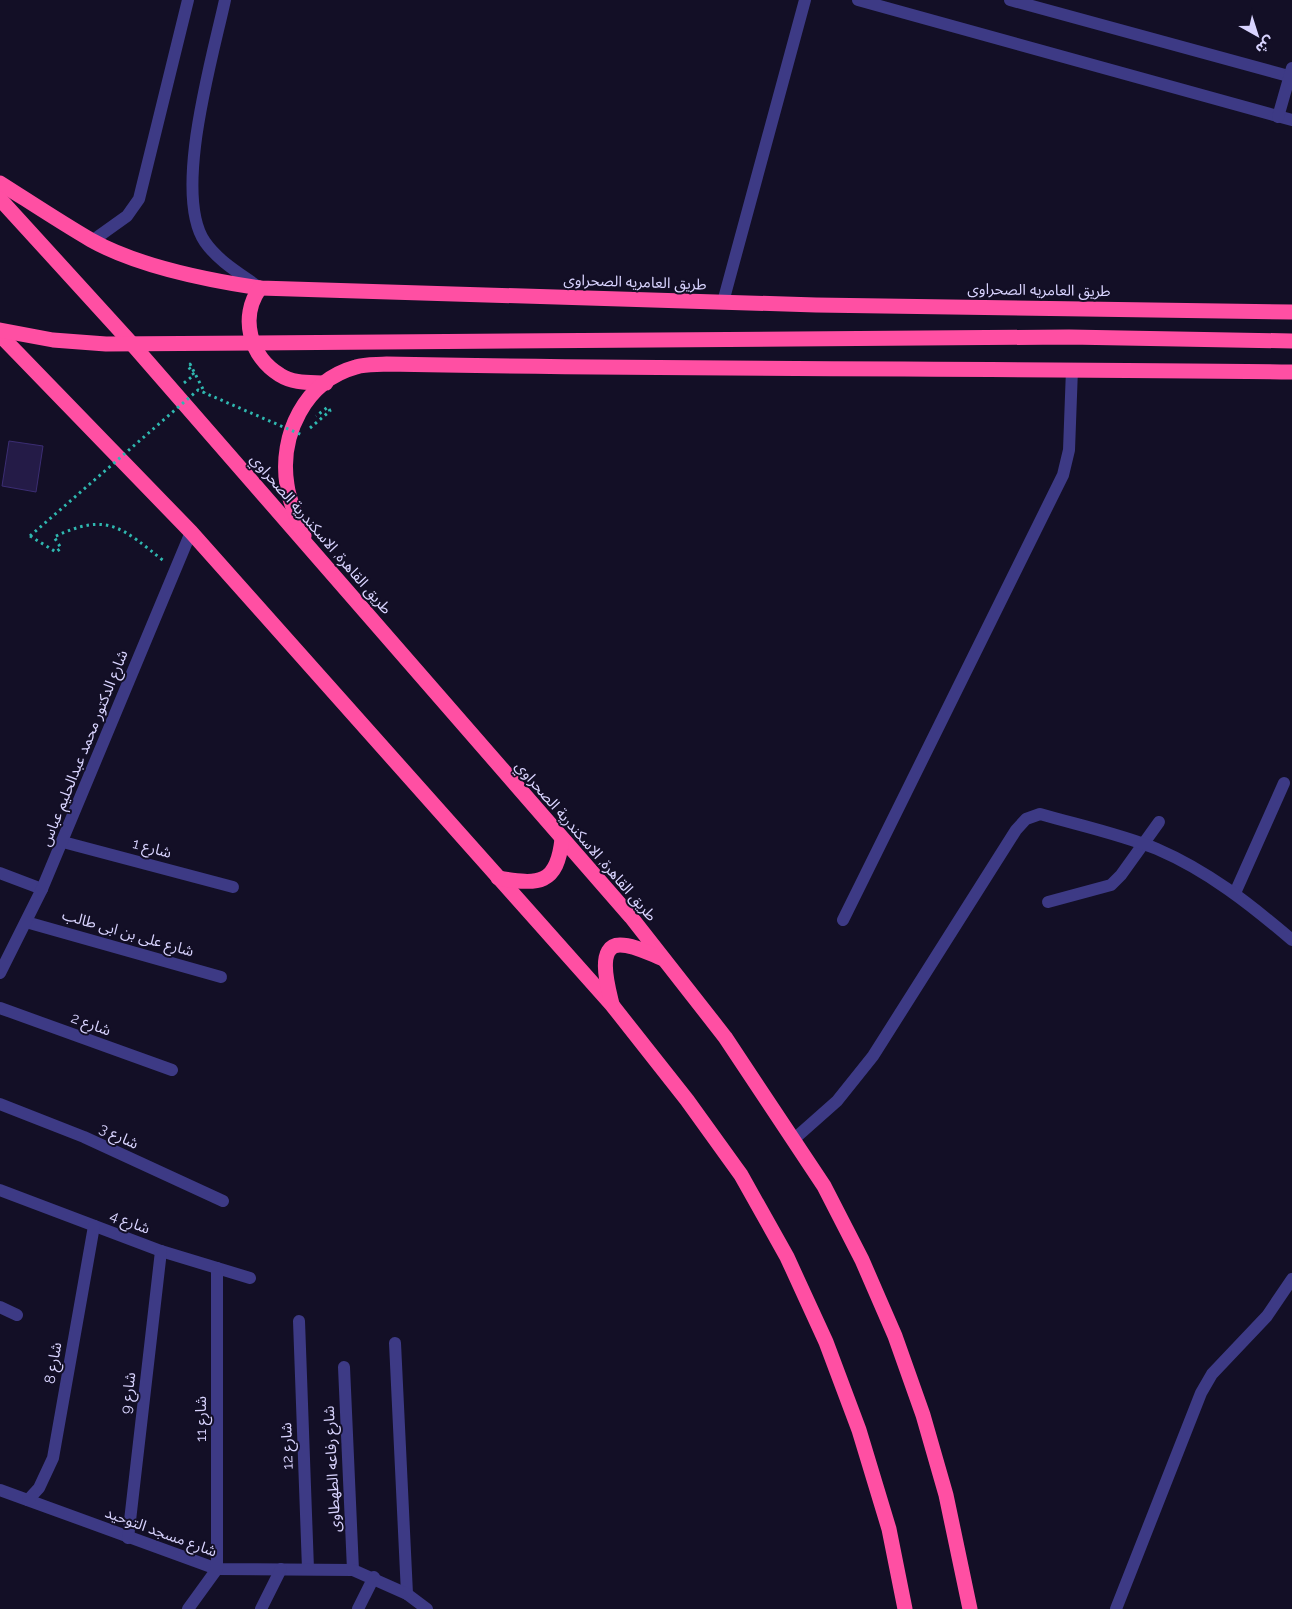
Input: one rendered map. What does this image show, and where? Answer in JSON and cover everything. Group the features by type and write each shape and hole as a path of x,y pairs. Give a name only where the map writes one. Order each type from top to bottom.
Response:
{"highway":[{"name":"طريق العامريه الصحراوى","path":"0,183 92,241 143,261 209,280 260,288 723,302 1292,312"},
{"name":"طريق القاهرة, الاسكندرية الصحراوي","path":"0,199 133,345 562,838 630,917 725,1038 824,1186 862,1260 895,1336 923,1415 946,1495 970,1609"},
{"path":"260,288 250,307 248,324 250,335 258,353 269,366 282,376 298,382 326,383"},
{"path":"2,338 106,344 1059,337 1292,341"},
{"path":"2,338 190,532 612,1005 687,1100 741,1175 787,1257 826,1342 859,1430 888,1529 905,1609"},
{"path":"307,545 287,488 286,456 290,434 300,410 312,394 344,372 358,366 387,364 810,370 1072,369 1292,372"},
{"path":"498,878 527,883 541,880 552,872 560,860 562,838"},
{"path":"612,1005 605,973 606,957 610,949 617,944 631,946 661,958"}],"street":[{"path":"92,241 127,216 138,198 188,0"},
{"path":"225,0 204,99 193,170 192,198 195,220 204,240 218,258 260,288"},
{"path":"723,302 805,0"},
{"path":"858,0 1292,120"},
{"path":"1010,0 1188,50 1291,74 1278,117"},
{"path":"843,920 1063,475 1069,450 1072,369"},
{"name":"شارع الدكتور محمد عبدالحليم عباس","path":"2,964 26,922 63,842 190,532"},
{"path":"1236,893 1284,783"},
{"path":"793,1140 837,1101 873,1056 1016,830 1026,819 1040,814 1143,844 1168,854 1236,893 1292,940"},
{"path":"1048,902 1111,885 1121,876 1159,822"},
{"name":"شارع 1","path":"63,842 233,887"},
{"path":"0,873 42,889"},
{"name":"شارع على بن ابى طالب","path":"26,922 221,976"},
{"name":"شارع 2","path":"0,1008 172,1070"},
{"name":"شارع 3","path":"0,1104 84,1137 223,1201"},
{"name":"شارع 4","path":"0,1190 161,1251 250,1278"},
{"name":"شارع 8","path":"28,1500 39,1488 53,1458 94,1226"},
{"name":"شارع 9","path":"128,1538 161,1251"},
{"name":"شارع 11","path":"217,1268 217,1569"},
{"path":"1116,1609 1201,1393 1212,1374 1267,1316 1292,1279"},
{"path":"0,1307 17,1315"},
{"name":"شارع 12","path":"299,1321 308,1570"},
{"path":"395,1343 407,1594"},
{"name":"شارع رفاعه الطهطاوى","path":"344,1367 353,1570"},
{"name":"شارع مسجد التوحيد","path":"0,1490 217,1569 353,1570 374,1577 407,1594 427,1609"},
{"path":"188,1609 217,1569"},
{"path":"261,1609 281,1570"},
{"path":"358,1609 374,1577"}],"path":[{"path":"194,375 188,366 190,364 206,393"},
{"path":"175,570 130,534 113,525 95,523 77,526 54,537 61,548 56,552 30,536 198,390 302,435 330,411 328,407 312,419"}],"building":[{"path":"9,441 43,446 36,492 2,486"}]}
